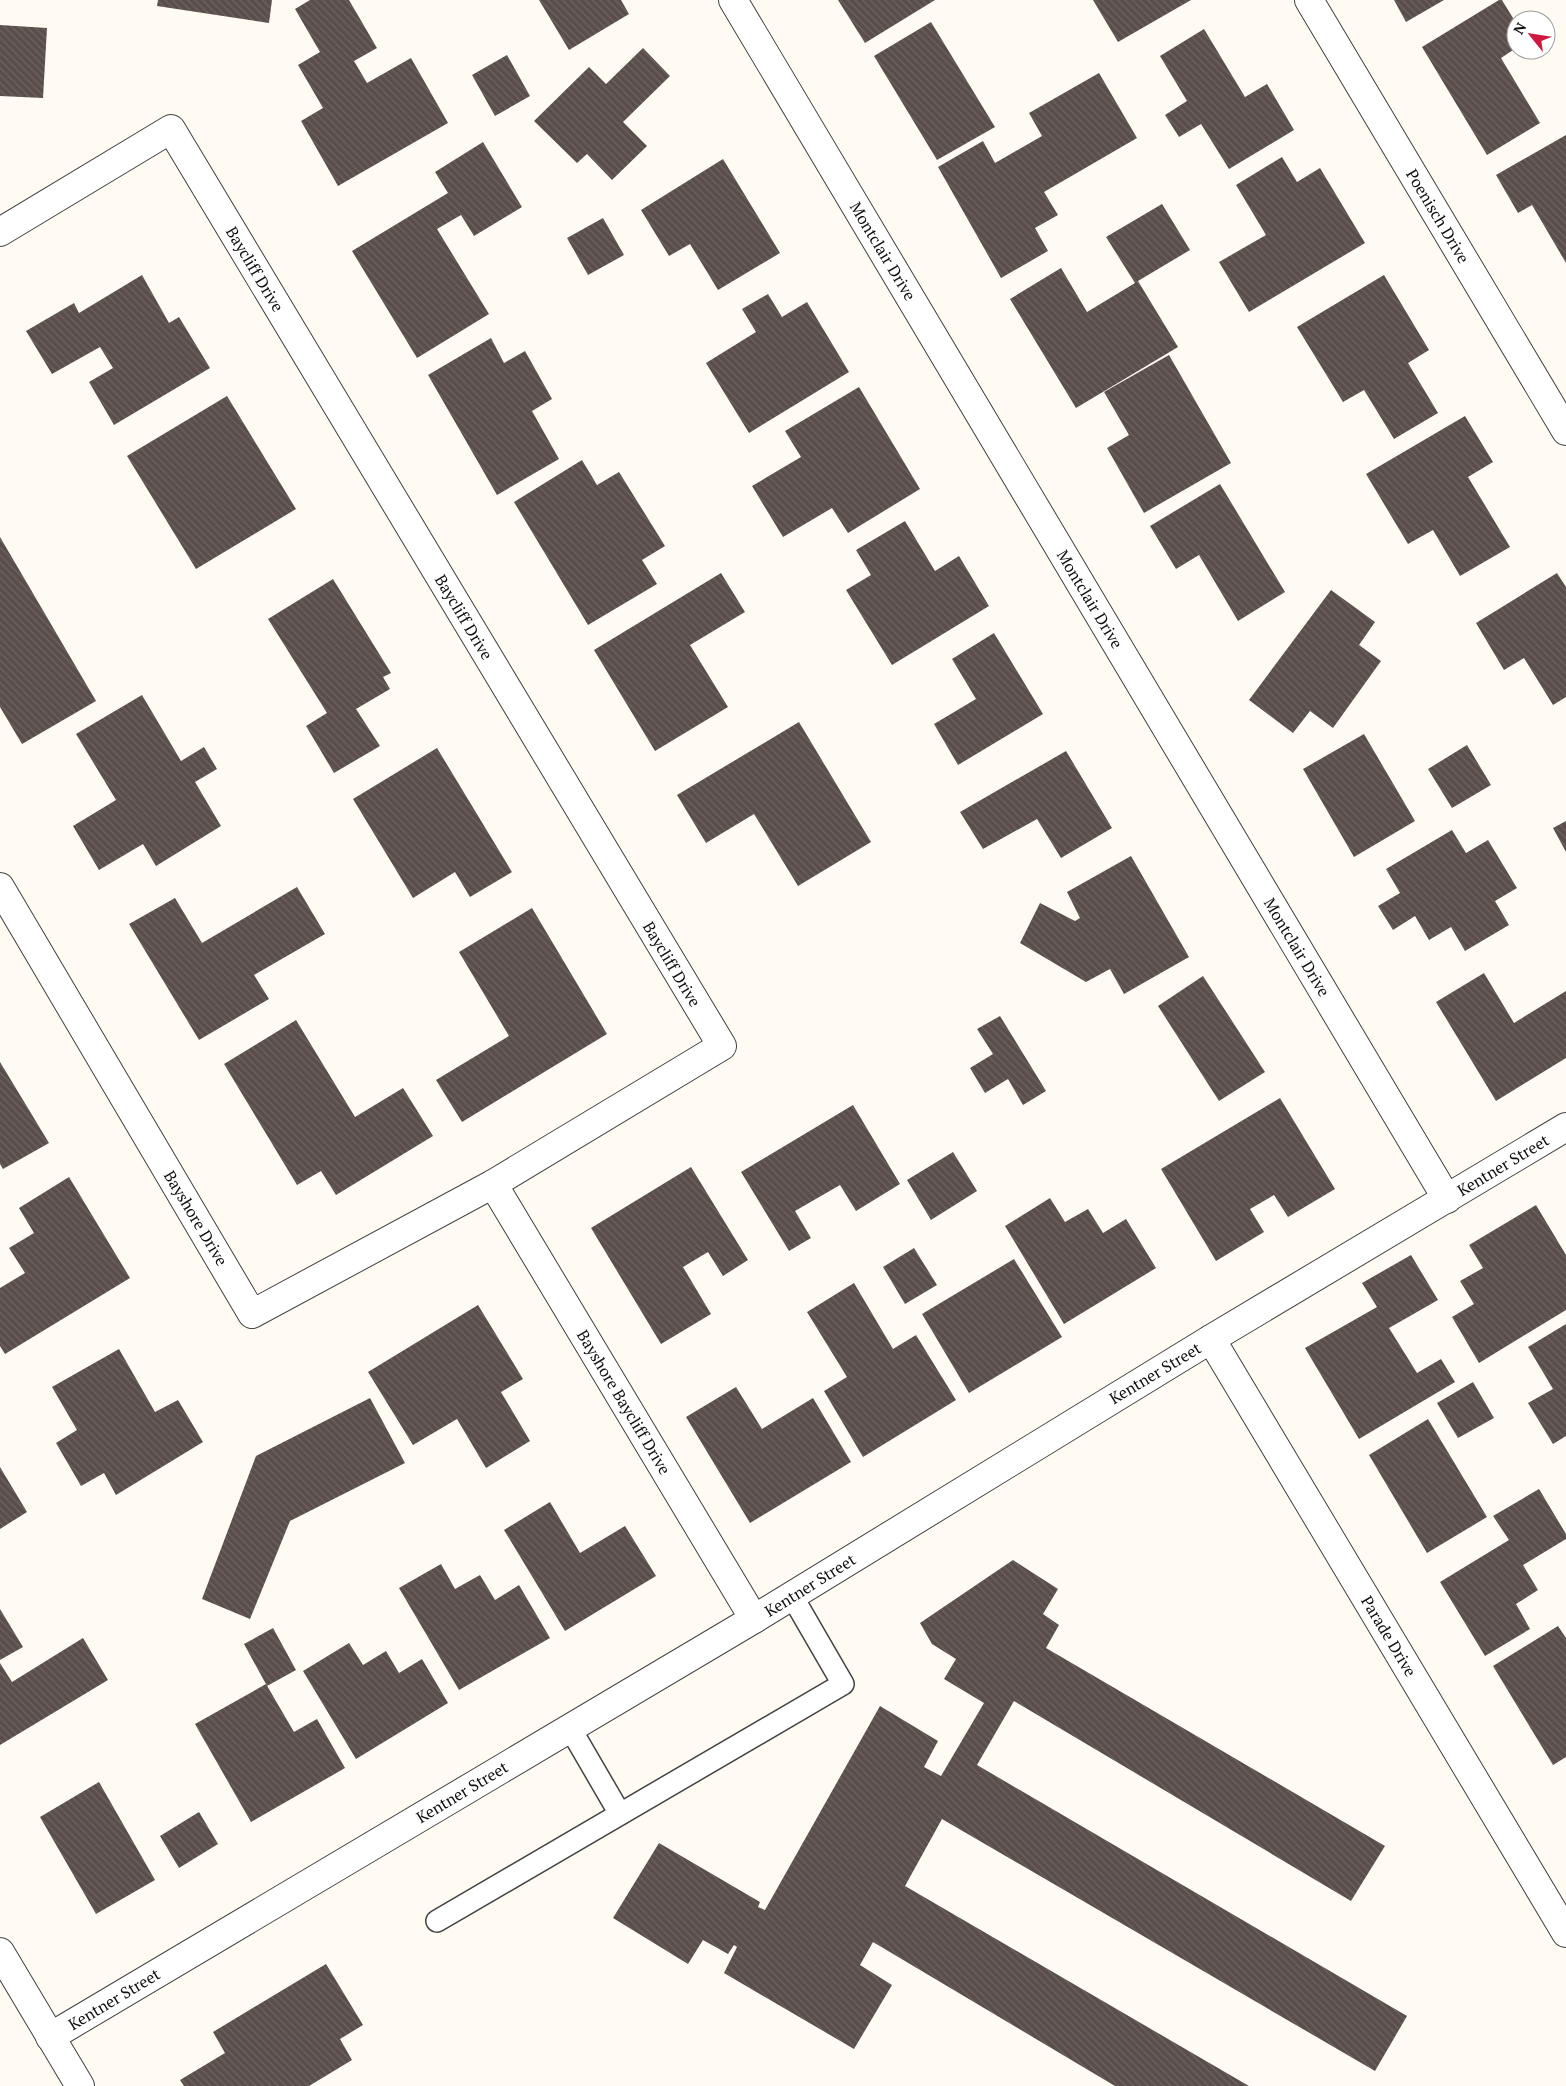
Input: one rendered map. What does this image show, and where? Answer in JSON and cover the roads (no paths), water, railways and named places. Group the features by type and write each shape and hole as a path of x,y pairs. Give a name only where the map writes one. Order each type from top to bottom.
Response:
{"street":[{"name":"Montclair Drive","path":"733,0 1447,1198"},
{"name":"Poenisch Drive","path":"1309,0 1566,431"},
{"name":"Baycliff Drive","path":"0,232 171,129 722,1046 493,1184"},
{"name":"Bayshore Drive","path":"0,887 252,1314 493,1184"},
{"name":"Kentner Street","path":"50,2037 754,1619 1211,1339 1566,1127"},
{"name":"Bayshore Baycliff Drive","path":"493,1184 754,1619"},
{"name":"Parade Drive","path":"1211,1339 1566,1933"},
{"path":"0,1952 80,2086"}],"lane":[{"path":"437,1921 843,1684 792,1596"},
{"path":"570,1728 620,1814"}]}
